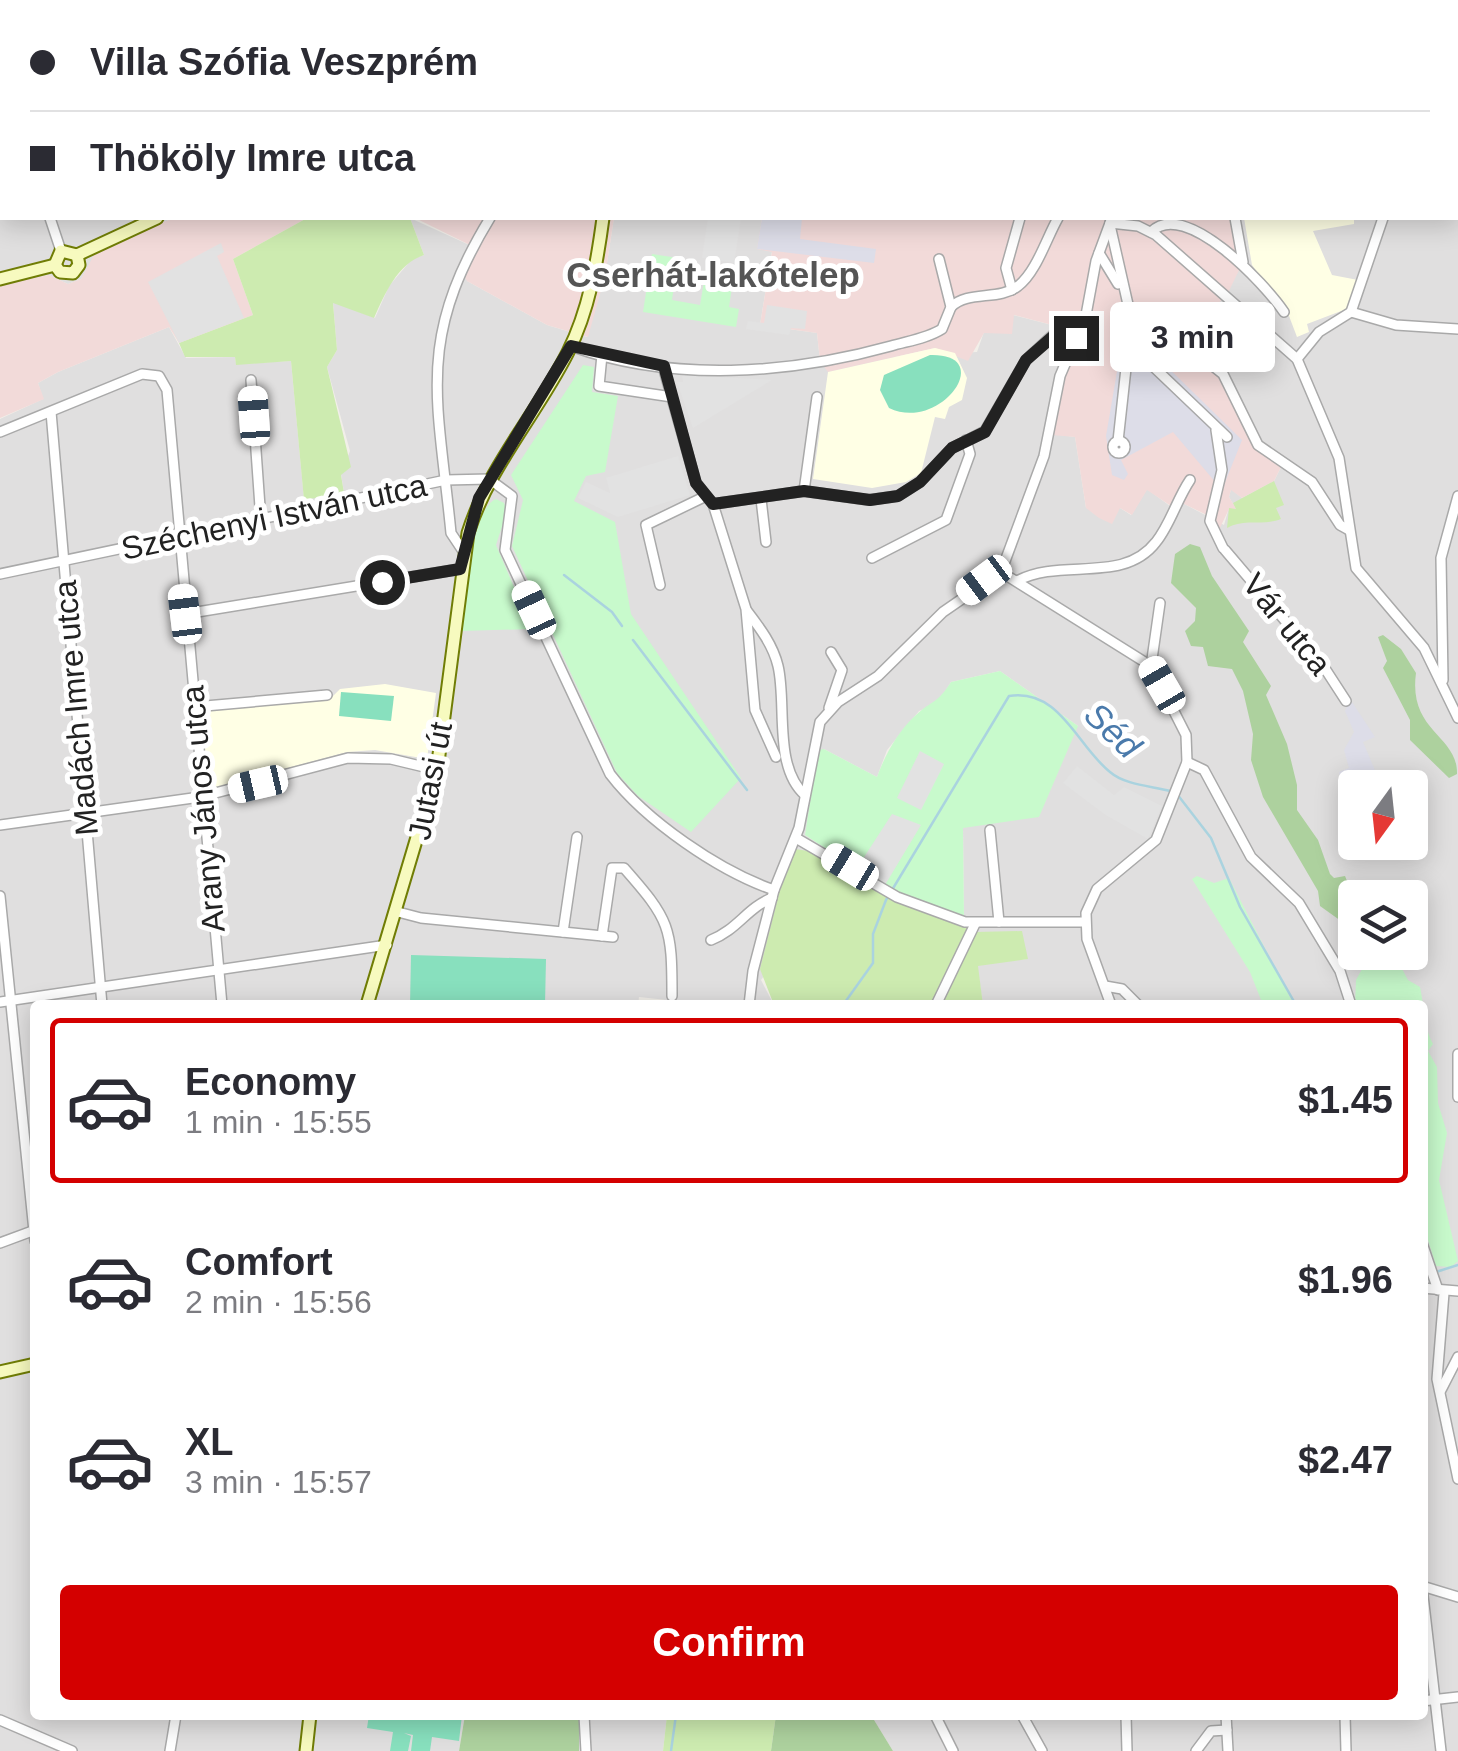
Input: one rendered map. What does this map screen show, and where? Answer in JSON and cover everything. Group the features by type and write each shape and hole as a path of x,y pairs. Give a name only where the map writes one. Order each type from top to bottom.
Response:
{"street":[{"path":"51,220 61,251 56,265 60,272 73,272 79,265 77,255"},
{"path":"61,251 77,255 153,220"},
{"name":"Jutasi út","path":"463,550 451,533 436,380 440,326 454,281 489,220"},
{"name":"Jutasi út","path":"369,1000 398,912 437,770 463,550 489,479 571,346 588,296 603,220"},
{"path":"1012,290 1006,268 1019,220"},
{"path":"571,346 664,366 778,369 830,363 936,333 961,300 1012,290 1023,282 1057,220"},
{"path":"1110,220 1152,232 1297,359 1338,458 1356,568 1424,648 1458,718"},
{"path":"829,710 878,676 943,612 1001,572 1035,485 1060,376 1090,303 1095,268 1110,220"},
{"path":"1110,220 1136,343 1174,336 1199,352 1223,374 1258,445 1312,482 1340,525 1349,530"},
{"path":"1235,220 1243,262"},
{"path":"1297,359 1320,332 1351,312 1382,220"},
{"path":"1152,232 1163,224 1189,226 1243,262 1284,312"},
{"path":"1099,253 1125,302"},
{"path":"1106,263 1116,255"},
{"path":"940,259 952,308"},
{"path":"0,279 56,265"},
{"path":"1351,312 1396,324 1458,329"},
{"path":"1118,442 1130,324"},
{"path":"713,504 804,491 870,500 898,496 920,482 952,448 992,424 1031,354 1058,332 1076,338"},
{"name":"Vár utca","path":"1136,343 1145,360 1220,438 1222,470 1210,521 1224,549 1322,664 1346,701"},
{"path":"602,355 599,386 672,397"},
{"path":"664,366 704,497 713,504 746,609 755,710 776,757"},
{"name":"Arany János utca","path":"51,412 130,378 152,373 160,376 167,390 177,540 221,1000"},
{"path":"251,380 261,521"},
{"path":"804,491 817,397"},
{"path":"0,432 51,412"},
{"name":"Madách Imre utca","path":"51,412 102,1000"},
{"path":"872,558 946,520 970,454 969,439"},
{"path":"489,479 512,496 505,550 610,774 634,800 719,865 773,894"},
{"name":"Széchenyi István utca","path":"0,574 177,540 446,480 489,479"},
{"path":"1017,581 1046,569 1118,567 1134,561 1158,540 1190,480"},
{"path":"1443,684 1441,558 1458,496"},
{"path":"660,585 646,525 704,497"},
{"path":"761,498 766,542"},
{"path":"185,614 460,569"},
{"path":"1001,572 1150,666 1186,735 1188,762 1156,840 1097,889 1084,922 1109,1000"},
{"path":"1150,666 1160,603"},
{"path":"746,609 776,656 783,689 782,738 797,788 804,794"},
{"path":"750,1000 773,894 796,838 815,735 829,710 842,670 832,652"},
{"path":"194,707 327,694"},
{"path":"0,825 200,797 348,758 391,759 437,770"},
{"path":"1188,762 1204,770 1250,857 1299,903 1340,971 1349,1000"},
{"path":"990,830 1000,922"},
{"path":"563,932 577,837"},
{"path":"796,838 892,894 975,924 1084,922"},
{"path":"602,936 612,868 624,868 658,908 670,933 672,996"},
{"path":"711,940 734,930 773,894"},
{"path":"0,896 5,1002 30,1202"},
{"path":"398,912 421,918 613,937"},
{"path":"938,1000 975,924"},
{"path":"5,1002 386,946"},
{"path":"1106,986 1122,989 1133,1000"},
{"path":"1458,1054 1458,1097"},
{"path":"0,1243 30,1235"},
{"path":"1428,1259 1437,1284 1440,1393 1458,1479"},
{"path":"1428,1286 1437,1284 1458,1291"},
{"path":"1440,1393 1458,1358"},
{"path":"0,1372 30,1365"},
{"path":"1428,1589 1458,1597"},
{"path":"1428,1629 1441,1751"},
{"path":"1428,1701 1458,1698"},
{"path":"0,1720 72,1751"},
{"path":"170,1751 175,1720"},
{"path":"306,1751 309,1720"},
{"path":"584,1720 586,1751"},
{"path":"938,1720 953,1751"},
{"path":"1025,1720 1042,1751"},
{"path":"1126,1720 1127,1751"},
{"path":"1226,1720 1228,1751"},
{"path":"1345,1720 1346,1751"},
{"path":"1196,1751 1211,1731 1227,1730"}],"shaded area":[{"path":"0,220 169,220 96,253 81,279 68,284 49,275 0,285"},
{"path":"169,220 303,220 233,259 253,315 179,343 169,327 58,372 38,383 44,399 0,418 0,285 49,275 68,284 81,279 95,253"},
{"path":"411,220 476,248 467,281 547,325 587,337 605,276 614,220 762,220 758,249 772,251 760,325 817,333 820,361 977,352 984,332 993,332 1013,315 1079,332 1052,434 1075,437 1086,508 1120,508 1131,515 1147,489 1170,506 1175,499 1224,525 1229,508 1236,509 1229,497 1231,489 1242,498 1274,481 1284,461 1258,445 1174,335 1202,318 1235,220 1458,220 1458,1751 893,1751 874,1720 1428,1720 1428,1000 982,1000 977,965 1027,959 975,932 964,920 963,828 1078,726 1000,671 951,682 937,704 919,711 887,750 877,777 824,749 805,835 850,863 761,980 771,1000 30,1000 30,1720 464,1720 459,1751 0,1751 0,419 43,399 38,383 58,372 169,327 186,358 235,357 236,364 291,361 304,499 344,493 341,474 350,451 327,367 337,350 333,302 375,318 389,286 412,259 424,255"},
{"path":"419,220 614,220 605,276 588,337 547,325 467,281 462,272 476,248"},
{"path":"708,220 741,220 734,263 702,258"},
{"path":"762,220 1236,220 1243,262 1226,297 1175,335 1216,368 1252,438 1284,461 1274,481 1242,498 1231,490 1229,497 1237,510 1229,509 1217,534 1213,518 1176,500 1171,506 1147,490 1132,515 1120,508 1112,524 1086,508 1075,437 1052,435 1061,380 1079,332 1014,315 1012,334 984,333 968,361 935,348 828,372 820,361 817,333 760,325 772,252 757,249"},
{"path":"762,220 802,220 800,239 876,249 874,263 757,249"},
{"path":"1244,220 1354,220 1354,224 1313,231 1332,275 1358,280 1349,308 1307,324 1309,332 1297,337 1289,316 1252,265"},
{"path":"221,243 224,252 217,256 244,318 179,343 148,282"},
{"path":"767,305 807,311 805,329 791,328 789,335 746,329 748,321 764,323"},
{"path":"935,348 955,353 967,378 962,400 949,407 945,419 935,417 921,473 906,482 872,488 813,479 828,372"},
{"path":"1121,348 1138,353 1148,348 1242,440 1222,490 1173,432 1121,460 1128,474 1124,480 1112,475 1106,436"},
{"path":"682,375 772,380 693,428 677,382 683,382"},
{"path":"678,456 690,495 618,517 578,498 586,482 610,493 606,478"},
{"path":"385,684 436,693 427,759 375,750 347,752 206,790 200,711 329,700 340,689"},
{"path":"1350,699 1375,737 1363,742 1375,770 1344,770 1349,768 1344,750 1354,732 1345,711"},
{"path":"920,751 944,764 921,810 897,798"},
{"path":"1077,766 1114,795 1124,787 1162,806 1148,839 1104,814 1063,783"},
{"path":"892,814 921,825 885,885 857,868"},
{"path":"579,1720 666,1720 663,1751 579,1751"}],"green space":[{"path":"303,220 411,220 424,255 399,273 374,318 333,303 337,350 327,367 351,467 341,475 344,493 304,500 291,361 236,365 235,357 185,357 179,343 253,315 233,259"},
{"path":"652,254 678,258 672,300 700,305 707,263 735,267 729,307 739,309 736,327 643,312"},
{"path":"930,355 950,358 959,366 960,377 954,390 926,410 908,413 889,408 880,390 884,375"},
{"path":"583,365 594,367 592,392 618,396 605,472 586,476 574,501 615,522 631,614 741,778 691,832 638,796 617,773 512,546 523,500 511,475"},
{"path":"1274,481 1284,505 1276,508 1281,519 1227,528 1229,508 1236,509 1233,503"},
{"path":"496,499 504,503 507,511 496,545 532,629 461,631 475,538 487,506"},
{"path":"1190,544 1200,547 1212,576 1249,631 1243,642 1271,686 1266,695 1287,744 1297,785 1297,810 1318,840 1330,874 1334,878 1345,876 1347,880 1338,880 1338,919 1320,906 1318,891 1263,797 1251,760 1253,734 1243,691 1232,669 1208,666 1203,647 1191,646 1185,631 1195,621 1196,608 1171,583 1175,554"},
{"path":"1383,635 1401,649 1416,673 1419,708 1455,761 1457,774 1449,778 1410,740 1410,720 1383,668 1387,661 1378,637"},
{"path":"1000,671 1078,726 1039,817 963,828 964,920 896,894 805,835 818,750 824,749 877,777 903,728 951,682"},
{"path":"341,692 394,696 391,721 339,716"},
{"path":"795,849 808,851 844,871 850,863 896,894 964,920 975,932 1022,931 1028,959 978,966 982,1000 772,1000 760,969 785,869"},
{"path":"1197,876 1214,883 1229,878 1291,1000 1261,1000 1250,972 1192,879"},
{"path":"411,955 546,959 545,1000 410,1000"},
{"path":"1361,970 1403,970 1408,980 1420,987 1422,1000 1355,1000 1356,980"},
{"path":"1428,1051 1437,1067 1438,1103 1447,1133 1439,1180 1458,1261 1451,1267 1436,1266 1428,1240"},
{"path":"368,1720 461,1720 459,1741 432,1737 430,1751 411,1751 413,1735 404,1733 411,1736 408,1751 390,1751 393,1732 367,1728"},
{"path":"464,1720 579,1720 579,1751 459,1751"},
{"path":"666,1720 775,1720 771,1751 663,1751"},
{"path":"775,1720 874,1720 893,1751 771,1751"}],"waterway":[{"path":"564,575 612,612 622,626"},
{"path":"633,640 747,790"},
{"name":"Séd","path":"847,1000 873,963 873,934 886,900 1009,696 1027,696 1055,710 1098,761 1116,776 1170,791"},
{"name":"Séd","path":"1177,794 1211,838 1240,907 1293,1000"},
{"name":"Séd","path":"1436,1272 1458,1265"},
{"name":"Séd","path":"671,1751 675,1720"}],"district":[{"name":"Cserhát-lakótelep","path":"713,274"}],"route":[{"path":"382,582 460,569 479,498 571,346 664,366 696,483 713,504 804,491 870,500 898,496 920,482 952,448 985,432 1031,354 1058,332 1076,338"}]}
